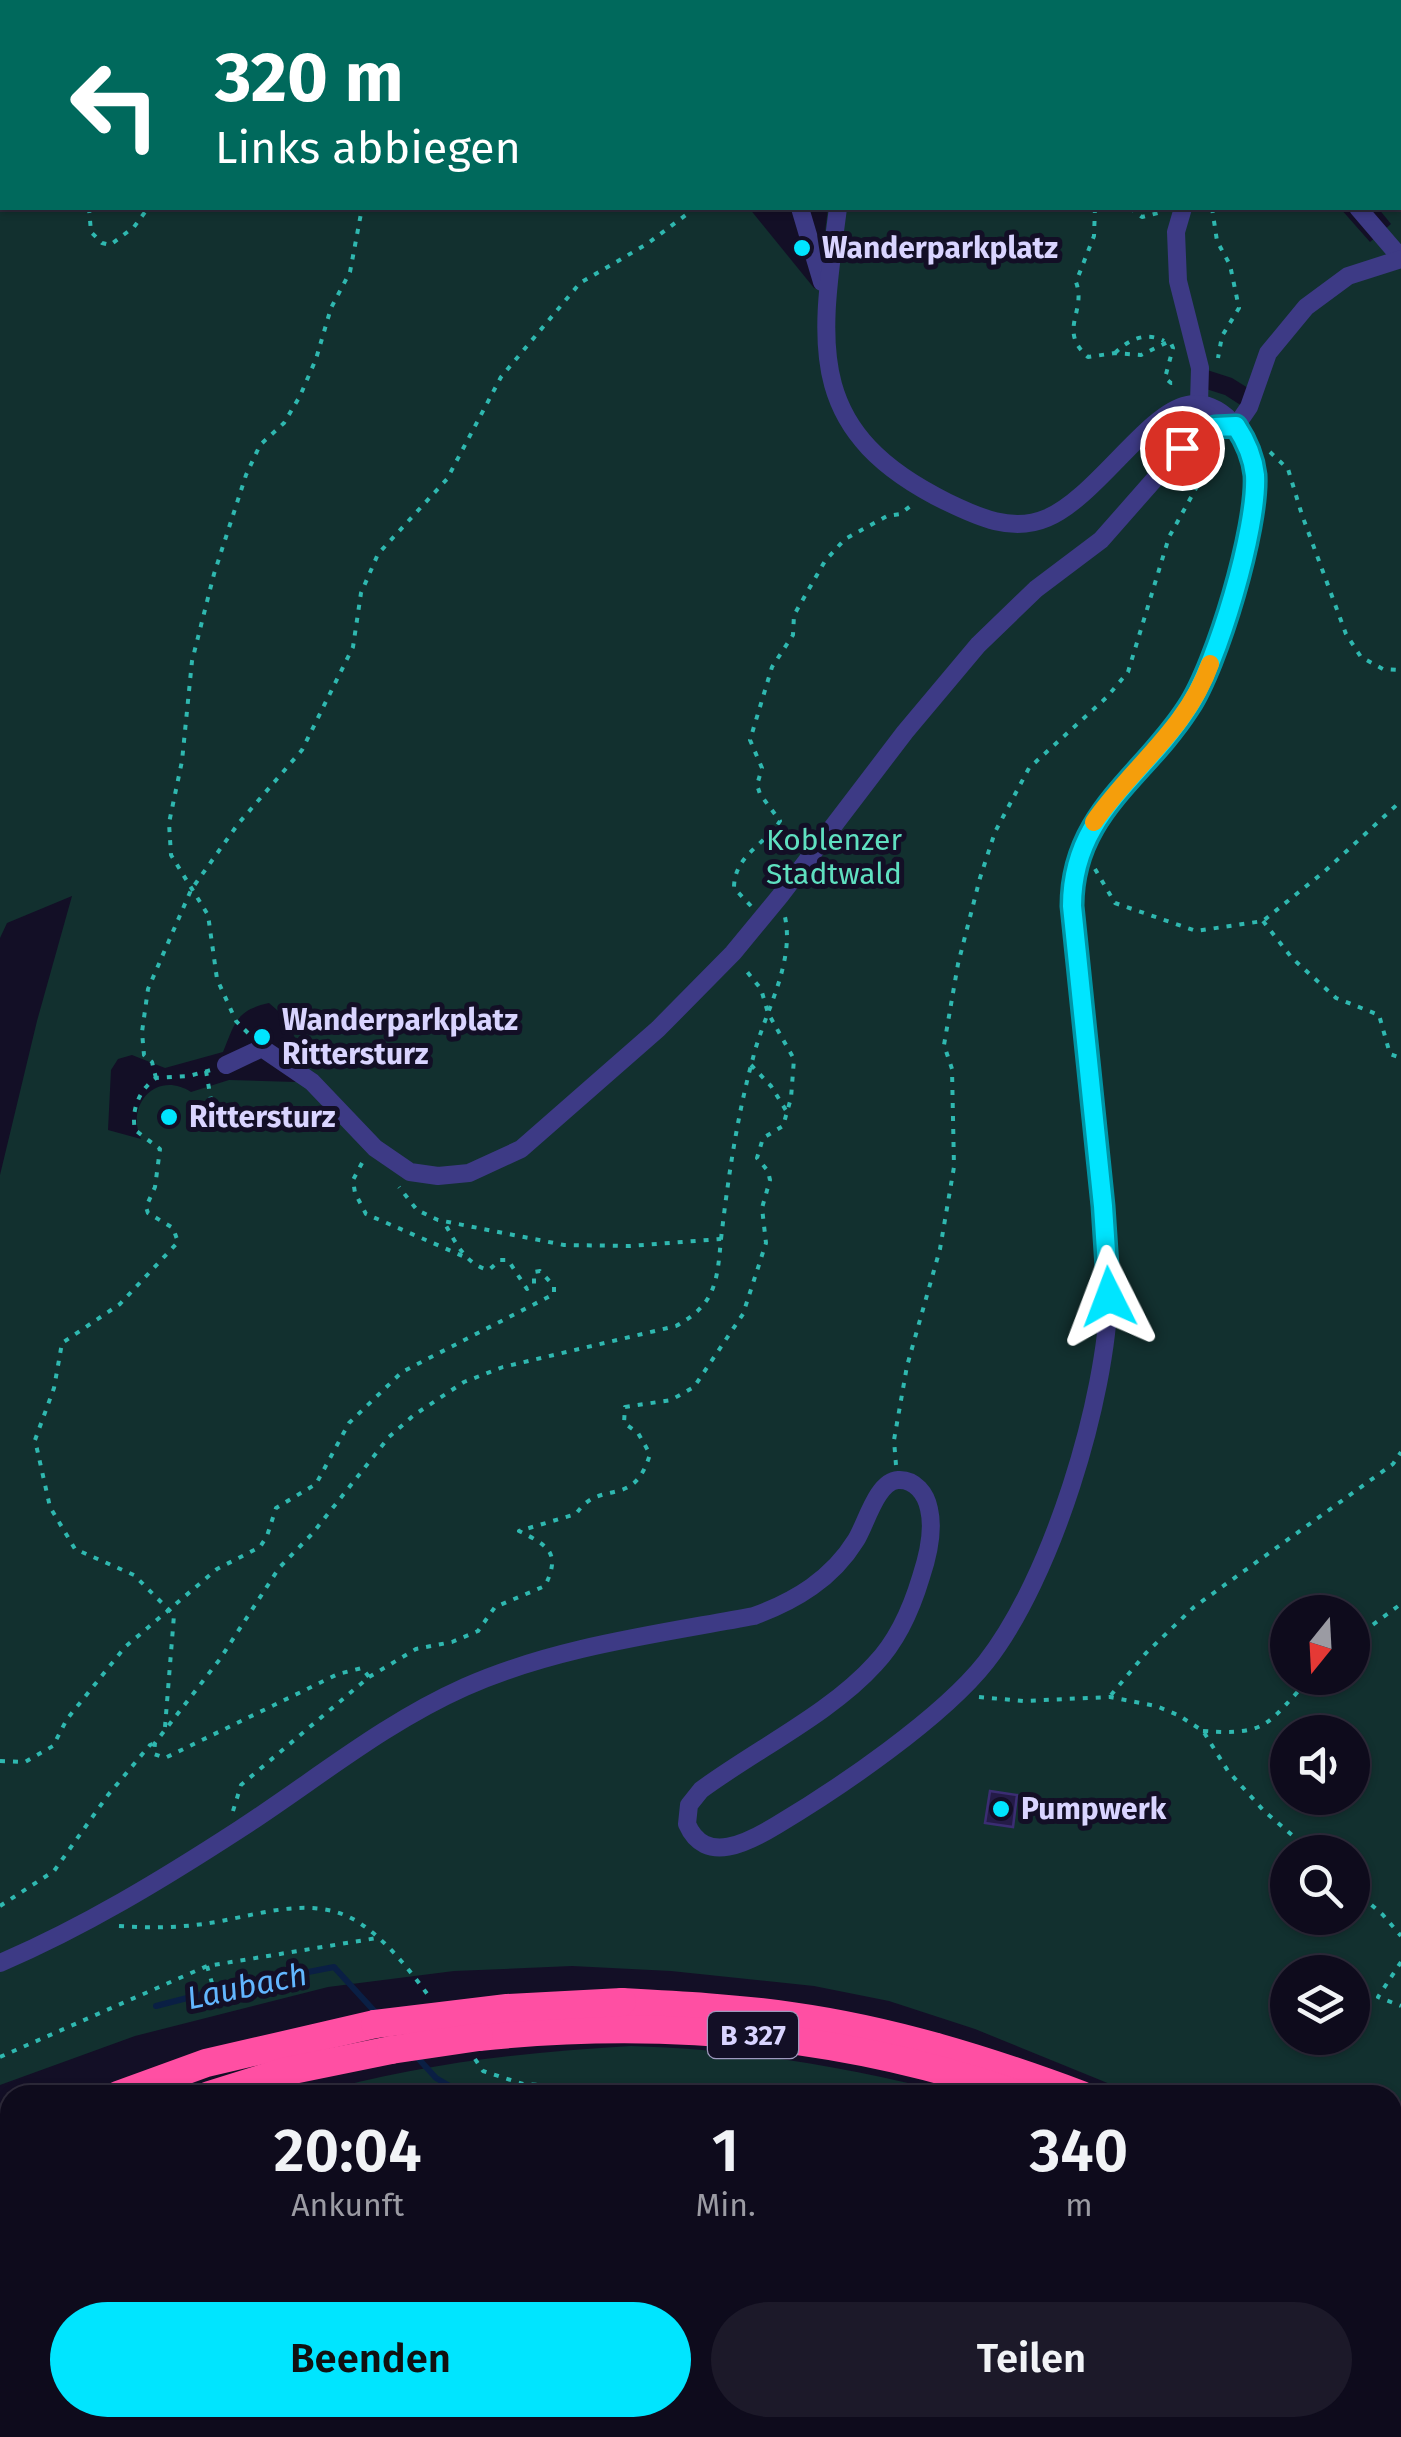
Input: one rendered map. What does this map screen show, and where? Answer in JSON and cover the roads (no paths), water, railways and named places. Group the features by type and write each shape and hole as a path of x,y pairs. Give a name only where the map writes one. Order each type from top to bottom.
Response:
{"highway":[{"name":"B 327","path":"146,2085 206,2064 375,2024 507,2008 622,2002 750,2010 870,2030 982,2060 1053,2085"},
{"name":"B 327","path":"241,2085 283,2072 391,2050 518,2033 618,2028 740,2034 805,2042 928,2067 987,2085"}],"street":[{"path":"801,210 822,282 828,284"},
{"path":"0,1963 84,1922 240,1829 372,1739 466,1686 534,1662 754,1616 788,1602 838,1564 854,1544 883,1489 898,1480 910,1482 926,1496 931,1520 921,1579 894,1638 875,1665 696,1794 686,1813 689,1830 700,1843 719,1848 741,1844 861,1768 962,1688 1000,1642 1044,1560 1068,1494 1092,1408 1105,1346 1109,1278 1072,906 1073,877 1095,820 1177,725 1208,670 1252,516 1254,470 1235,430 1216,410 1195,404 1166,416 1076,500 1047,518 1026,523 995,522 929,492 880,460 841,411 827,363 828,284 838,210"},
{"path":"1235,430 1249,406 1268,353 1306,306 1348,276 1401,259 1360,210"},
{"path":"1181,213 1176,232 1178,281 1200,368 1195,404"},
{"path":"226,1065 262,1048 312,1082 375,1148 402,1168 424,1175 453,1175 486,1167 521,1149 658,1029 733,953 978,645 1036,589 1102,540 1182,448 1206,431 1235,430"}],"waterway":[{"name":"Laubach","path":"156,2006 334,1967 377,2014"},
{"name":"Laubach","path":"416,2056 448,2085"}],"place":[{"name":"Wanderparkplatz","path":"802,248"},
{"name":"Wanderparkplatz Rittersturz","path":"262,1037"},
{"name":"Rittersturz","path":"169,1117"},
{"name":"Pumpwerk","path":"1001,1809"}],"park label":[{"name":"Koblenzer Stadtwald","path":"834,857"}]}
